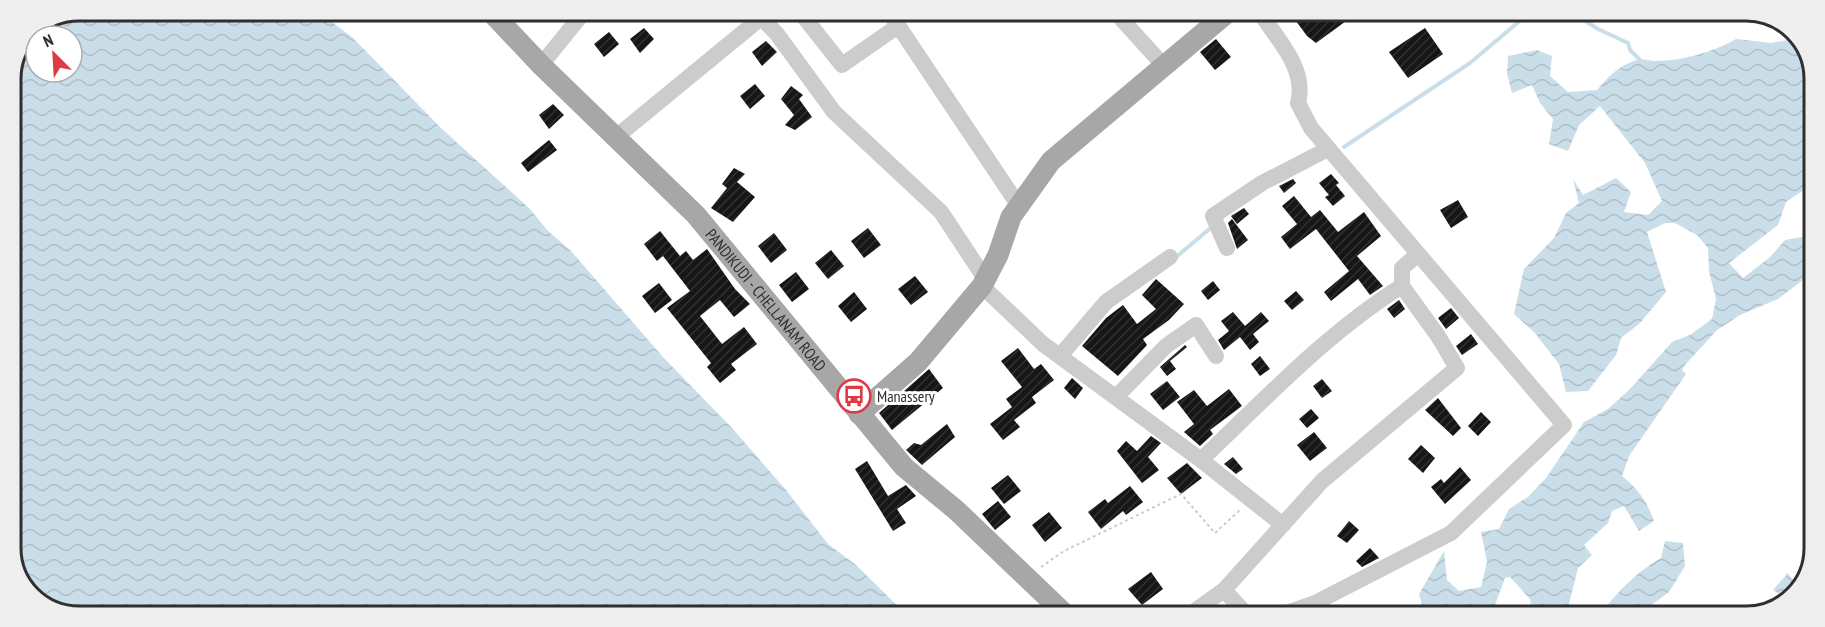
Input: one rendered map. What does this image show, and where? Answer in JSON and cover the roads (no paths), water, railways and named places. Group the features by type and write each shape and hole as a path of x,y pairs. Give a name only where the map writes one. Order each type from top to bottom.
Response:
{"main road":[{"name":"PANDIKUDI - CHELLANAM ROAD","path":"500,21 696,215 904,467 956,510 1057,606"},
{"path":"860,414 918,362 984,283 1011,217 1051,161 1217,21"}],"street":[{"path":"542,65 577,21"},
{"path":"616,137 754,21"},
{"path":"767,21 834,112 941,212 984,283 1043,344 1201,460 1283,525"},
{"path":"807,21 842,65 891,21"},
{"path":"894,21 1019,206"},
{"path":"1123,21 1164,66"},
{"path":"1265,21 1299,74 1301,90 1298,103 1311,128 1564,425 1451,532 1324,606"},
{"path":"1227,248 1214,216 1262,183 1328,149"},
{"path":"1202,606 1224,590 1322,481 1457,368 1402,286 1402,268 1418,254"},
{"path":"1060,356 1106,302 1170,257"},
{"path":"1201,460 1294,371 1380,300 1402,286"},
{"path":"1116,397 1166,346 1196,325 1216,356"},
{"path":"1224,590 1239,606"}],"water":[{"path":"331,21 353,38 441,128 530,209 547,230 571,251 663,357 733,429 786,490 828,544 856,565 898,606 80,606 61,603 47,596 29,577 21,551 21,80 24,61 24,84 84,84 84,24 61,24 68,22"},
{"path":"1736,39 1771,43 1789,40 1800,57 1804,76 1804,190 1786,202 1778,225 1729,263 1743,278 1770,257 1785,240 1804,237 1804,279 1778,299 1740,315 1717,330 1685,365 1682,370 1686,374 1629,456 1622,476 1641,496 1654,521 1639,531 1624,506 1612,511 1608,523 1584,545 1592,555 1578,568 1568,606 1531,606 1530,599 1510,577 1505,578 1495,606 1422,606 1419,594 1444,551 1447,580 1459,591 1481,587 1487,562 1481,532 1499,529 1509,509 1529,496 1546,478 1584,422 1608,409 1630,389 1672,342 1690,335 1712,319 1716,299 1709,271 1708,248 1697,235 1675,223 1665,223 1647,232 1666,292 1640,323 1621,338 1616,355 1588,391 1566,392 1559,364 1534,332 1514,314 1524,269 1554,238 1566,213 1579,203 1573,179 1583,195 1616,178 1631,192 1624,212 1648,215 1662,201 1645,163 1600,106 1579,125 1568,151 1549,144 1553,119 1540,103 1532,85 1512,93 1507,74 1508,56 1537,50 1552,56 1550,76 1568,92 1597,90 1614,72 1639,59 1665,61 1707,52"},
{"path":"1665,541 1683,543 1685,566 1669,592 1650,606 1607,606 1627,584 1661,558"},
{"path":"1788,573 1793,581 1787,589 1780,594 1773,590"}],"waterway":[{"path":"1344,147 1470,63 1520,21"},
{"path":"1585,21 1628,43 1630,50 1643,63"},
{"path":"1175,258 1213,226"}],"place":[{"name":"Manassery","path":"854,396"}]}
